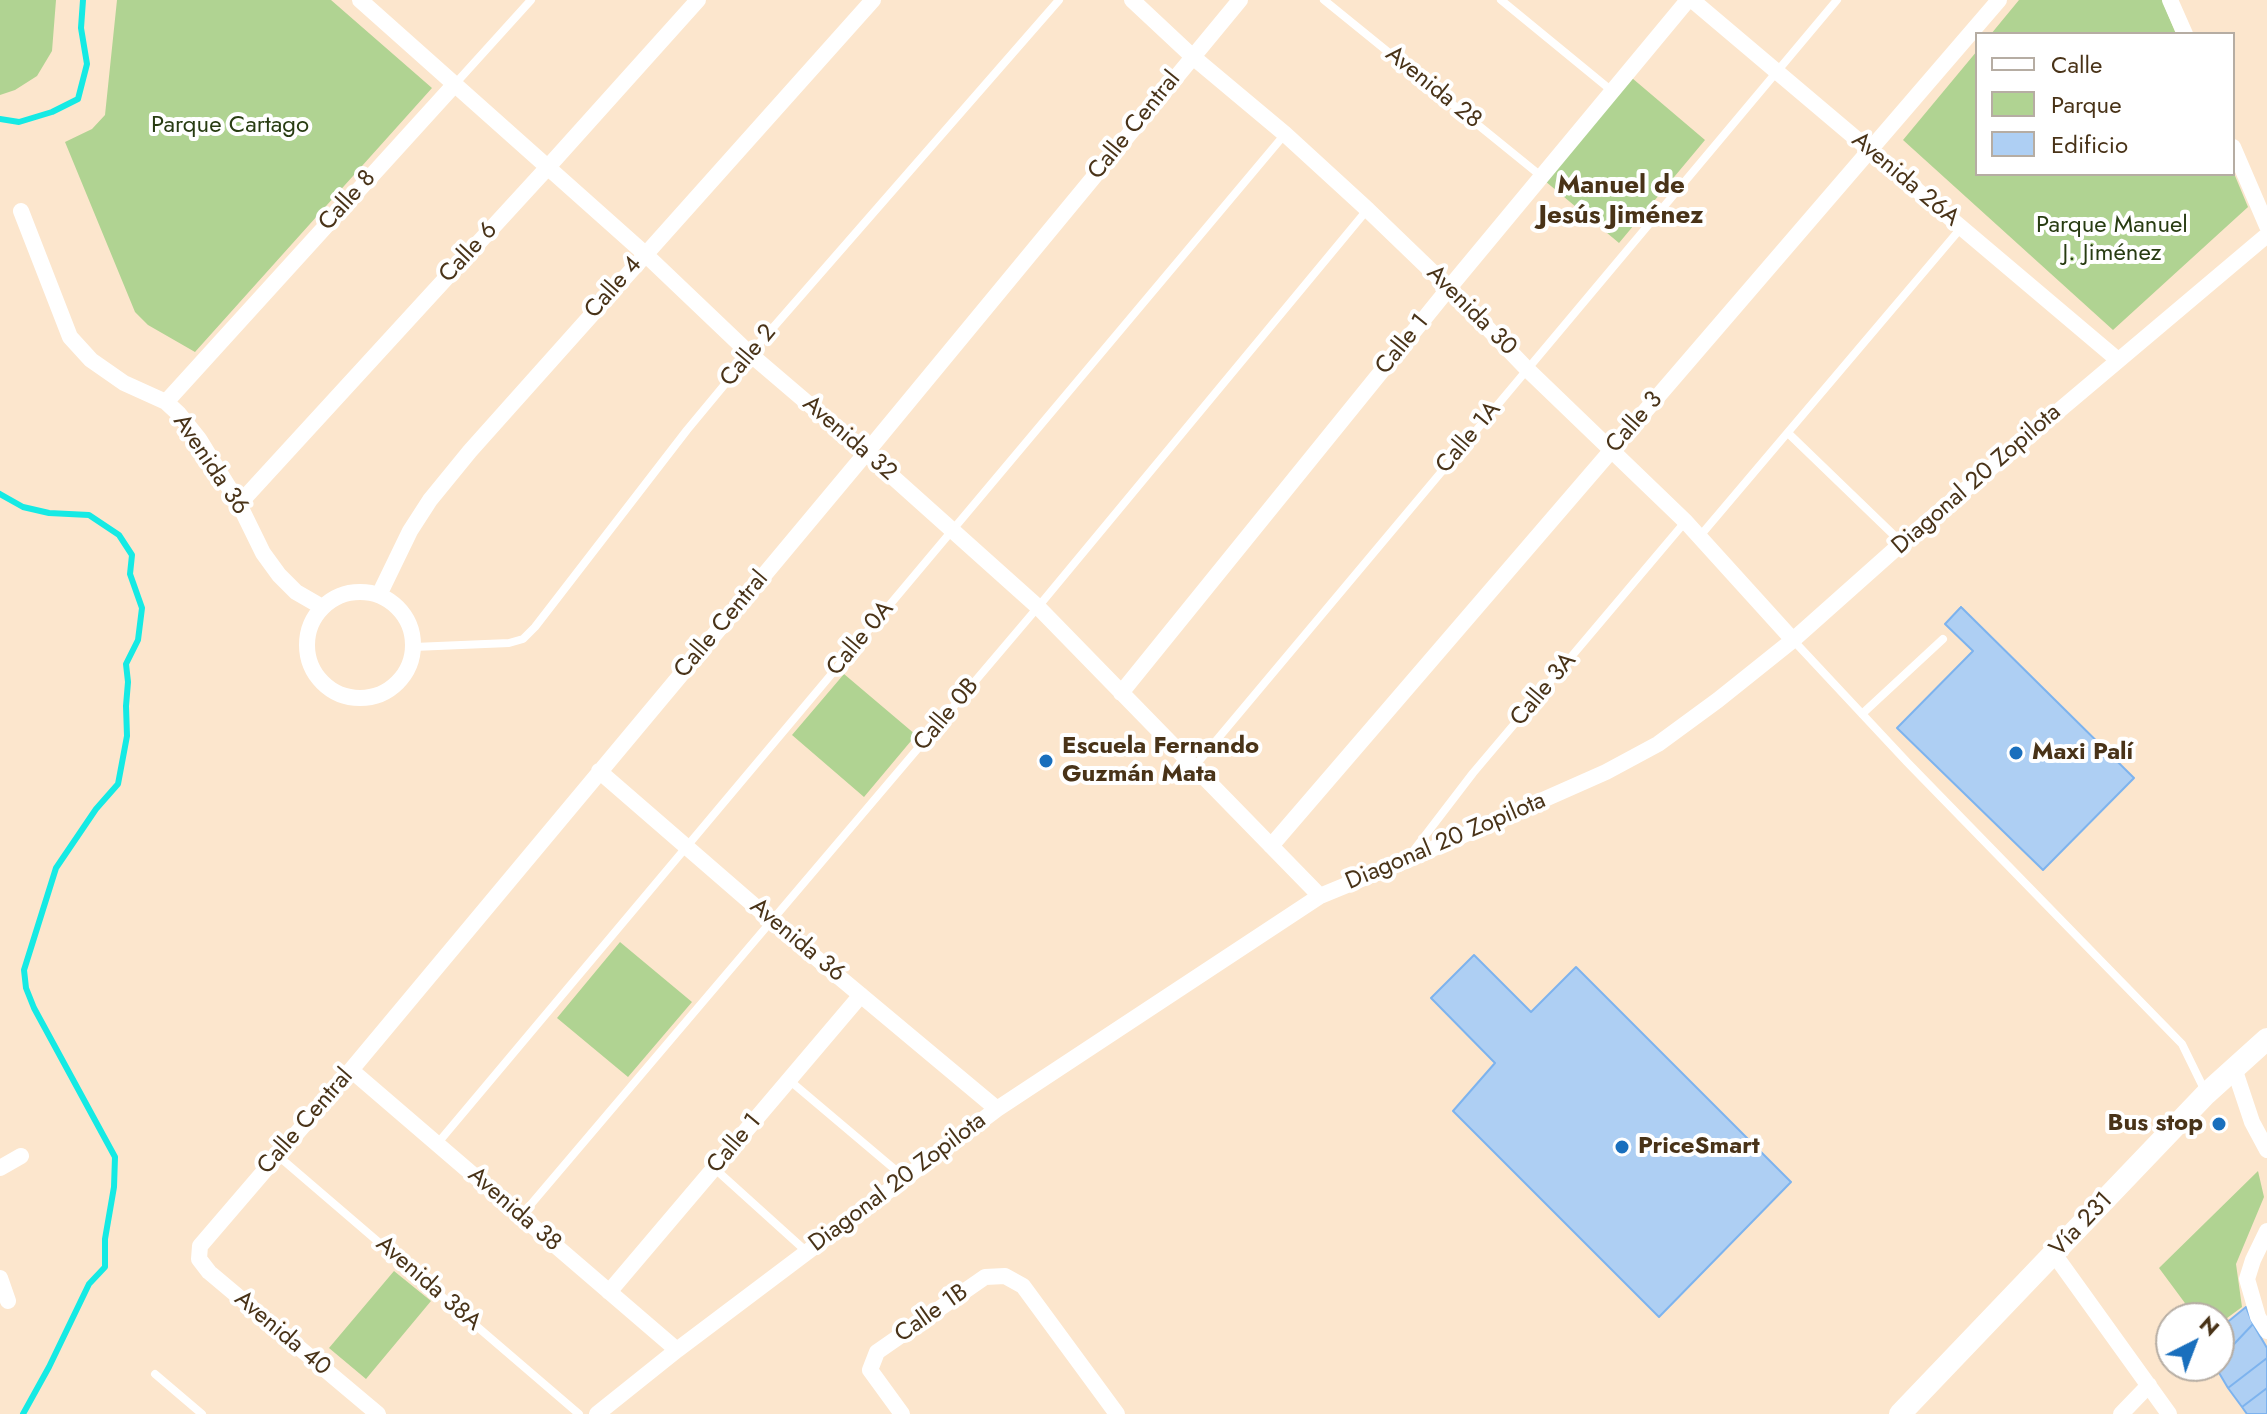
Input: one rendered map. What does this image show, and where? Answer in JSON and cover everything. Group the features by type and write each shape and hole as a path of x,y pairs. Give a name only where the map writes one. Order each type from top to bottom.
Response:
{"main road":[{"name":"Vía 231","path":"1900,1414 2206,1094 2234,1068 2265,1048"}],"street":[{"name":"Calle 6","path":"239,504 698,0"},
{"name":"Calle 4","path":"379,595 410,531 430,500 470,451 873,0"},
{"name":"Avenida 30","path":"1132,0 1193,57 1285,134 1449,288 1527,369 1700,536 1793,640"},
{"name":"Calle Central","path":"200,1246 351,1070 866,453 1240,0"},
{"name":"Calle 1","path":"1121,693 1449,288 1690,0"},
{"name":"Avenida 26A","path":"1690,0 2118,360"},
{"name":"Calle 3","path":"1271,846 1999,0"},
{"path":"2170,0 2184,32"},
{"name":"Avenida 32","path":"362,1 644,253 750,354 1038,607 1320,896"},
{"name":"Calle 8","path":"166,402 455,84"},
{"path":"2235,152 2267,226"},
{"name":"Avenida 36","path":"21,211 70,337 91,360 124,383 166,402 199,439 239,504 263,553 279,575 296,592 322,607"},
{"name":"Diagonal 20 Zopilota","path":"597,1414 997,1109 1320,896 1606,772 1658,744 1793,640 1902,543 2267,235"},
{"path":"359,591 379,595 394,603 405,615 412,630 414,647 411,664 402,679 389,691 373,698 356,699 339,695 324,685 313,671 307,655 307,638 312,621 322,607 339,595 359,591"},
{"name":"Avenida 36","path":"599,771 997,1109"},
{"name":"Calle 1","path":"609,1292 861,995"},
{"path":"2234,1068 2252,1122 2267,1150"},
{"name":"Avenida 38","path":"351,1070 677,1350"},
{"path":"0,1168 21,1156"},
{"path":"2267,1231 2247,1279 2258,1317 2267,1331"},
{"name":"Avenida 40","path":"200,1246 199,1259 209,1272 378,1414"},
{"path":"2054,1254 2169,1414"},
{"name":"Calle 1B","path":"902,1414 870,1370 877,1352 985,1277 1005,1276 1023,1286 1117,1414"},
{"path":"0,1278 8,1301"},
{"path":"2121,1414 2149,1385"}],"lane":[{"name":"Calle 8","path":"455,84 531,0"},
{"name":"Calle 2","path":"414,647 509,643 523,639 535,627 687,430 750,354 1059,0"},
{"name":"Avenida 28","path":"1324,0 1541,176"},
{"path":"1501,0 1612,91"},
{"name":"Calle 1A","path":"1194,767 1837,0"},
{"name":"Calle 0A","path":"437,1144 1285,134"},
{"name":"Calle 0B","path":"521,1216 1038,607 1368,210"},
{"path":"1700,536 1961,228"},
{"path":"1788,433 1902,543"},
{"name":"Calle 3A","path":"1405,861 1473,773 1686,522"},
{"path":"1862,714 1943,639"},
{"path":"1793,640 2182,1044 2206,1094"},
{"path":"789,1080 905,1178"},
{"name":"Avenida 38A","path":"277,1155 579,1414"},
{"path":"714,1168 807,1252"},
{"path":"155,1374 202,1414"}],"green space":[{"path":"0,0 56,0 52,51 37,76 15,90 0,95"},
{"name":"Parque Cartago","path":"117,0 331,0 432,88 195,352 148,325 135,312 65,142 92,129 105,115"},
{"path":"2019,0 2162,0 2175,32 1993,32"},
{"name":"Parque Manuel J. Jiménez","path":"1975,53 1975,176 2235,176 2248,207 2113,330 1903,140"},
{"path":"1632,78 1705,140 1619,243 1545,181"},
{"path":"844,674 916,735 864,797 792,735"},
{"path":"620,942 692,1002 628,1077 557,1018"},
{"path":"2258,1171 2264,1197 2236,1264 2242,1307 2235,1312 2235,1302 2184,1302 2159,1268"},
{"path":"394,1271 431,1301 366,1379 329,1348"}],"building":[{"name":"Maxi Palí","path":"1961,607 2134,778 2043,870 1897,728 1973,651 1945,624"},
{"name":"PriceSmart","path":"1474,955 1531,1012 1576,967 1791,1182 1659,1317 1453,1111 1495,1063 1431,998"},
{"path":"2246,1307 2253,1324 2235,1343 2235,1316"},
{"path":"2253,1324 2267,1348 2267,1358 2228,1388 2224,1382 2235,1382 2235,1343"},
{"path":"2267,1358 2267,1388 2242,1407 2228,1388"},
{"path":"2267,1388 2267,1414 2247,1414 2242,1407"}],"waterway":[{"path":"0,119 19,122 52,112 78,99 87,64 81,28 83,0"},
{"path":"0,494 23,507 49,513 89,515 119,535 132,555 130,574 142,608 138,640 126,664 127,736 118,784 96,809 56,868 24,970 26,988 34,1008 115,1157 114,1187 105,1239 105,1267 89,1284 23,1414"}],"place":[{"name":"Maxi Palí","path":"2016,753"},
{"name":"Escuela Fernando Guzmán Mata","path":"1046,761"},
{"name":"Bus stop","path":"2219,1124"},
{"name":"PriceSmart","path":"1622,1147"}],"district":[{"name":"Manuel de Jesús Jiménez","path":"1621,202"}]}
